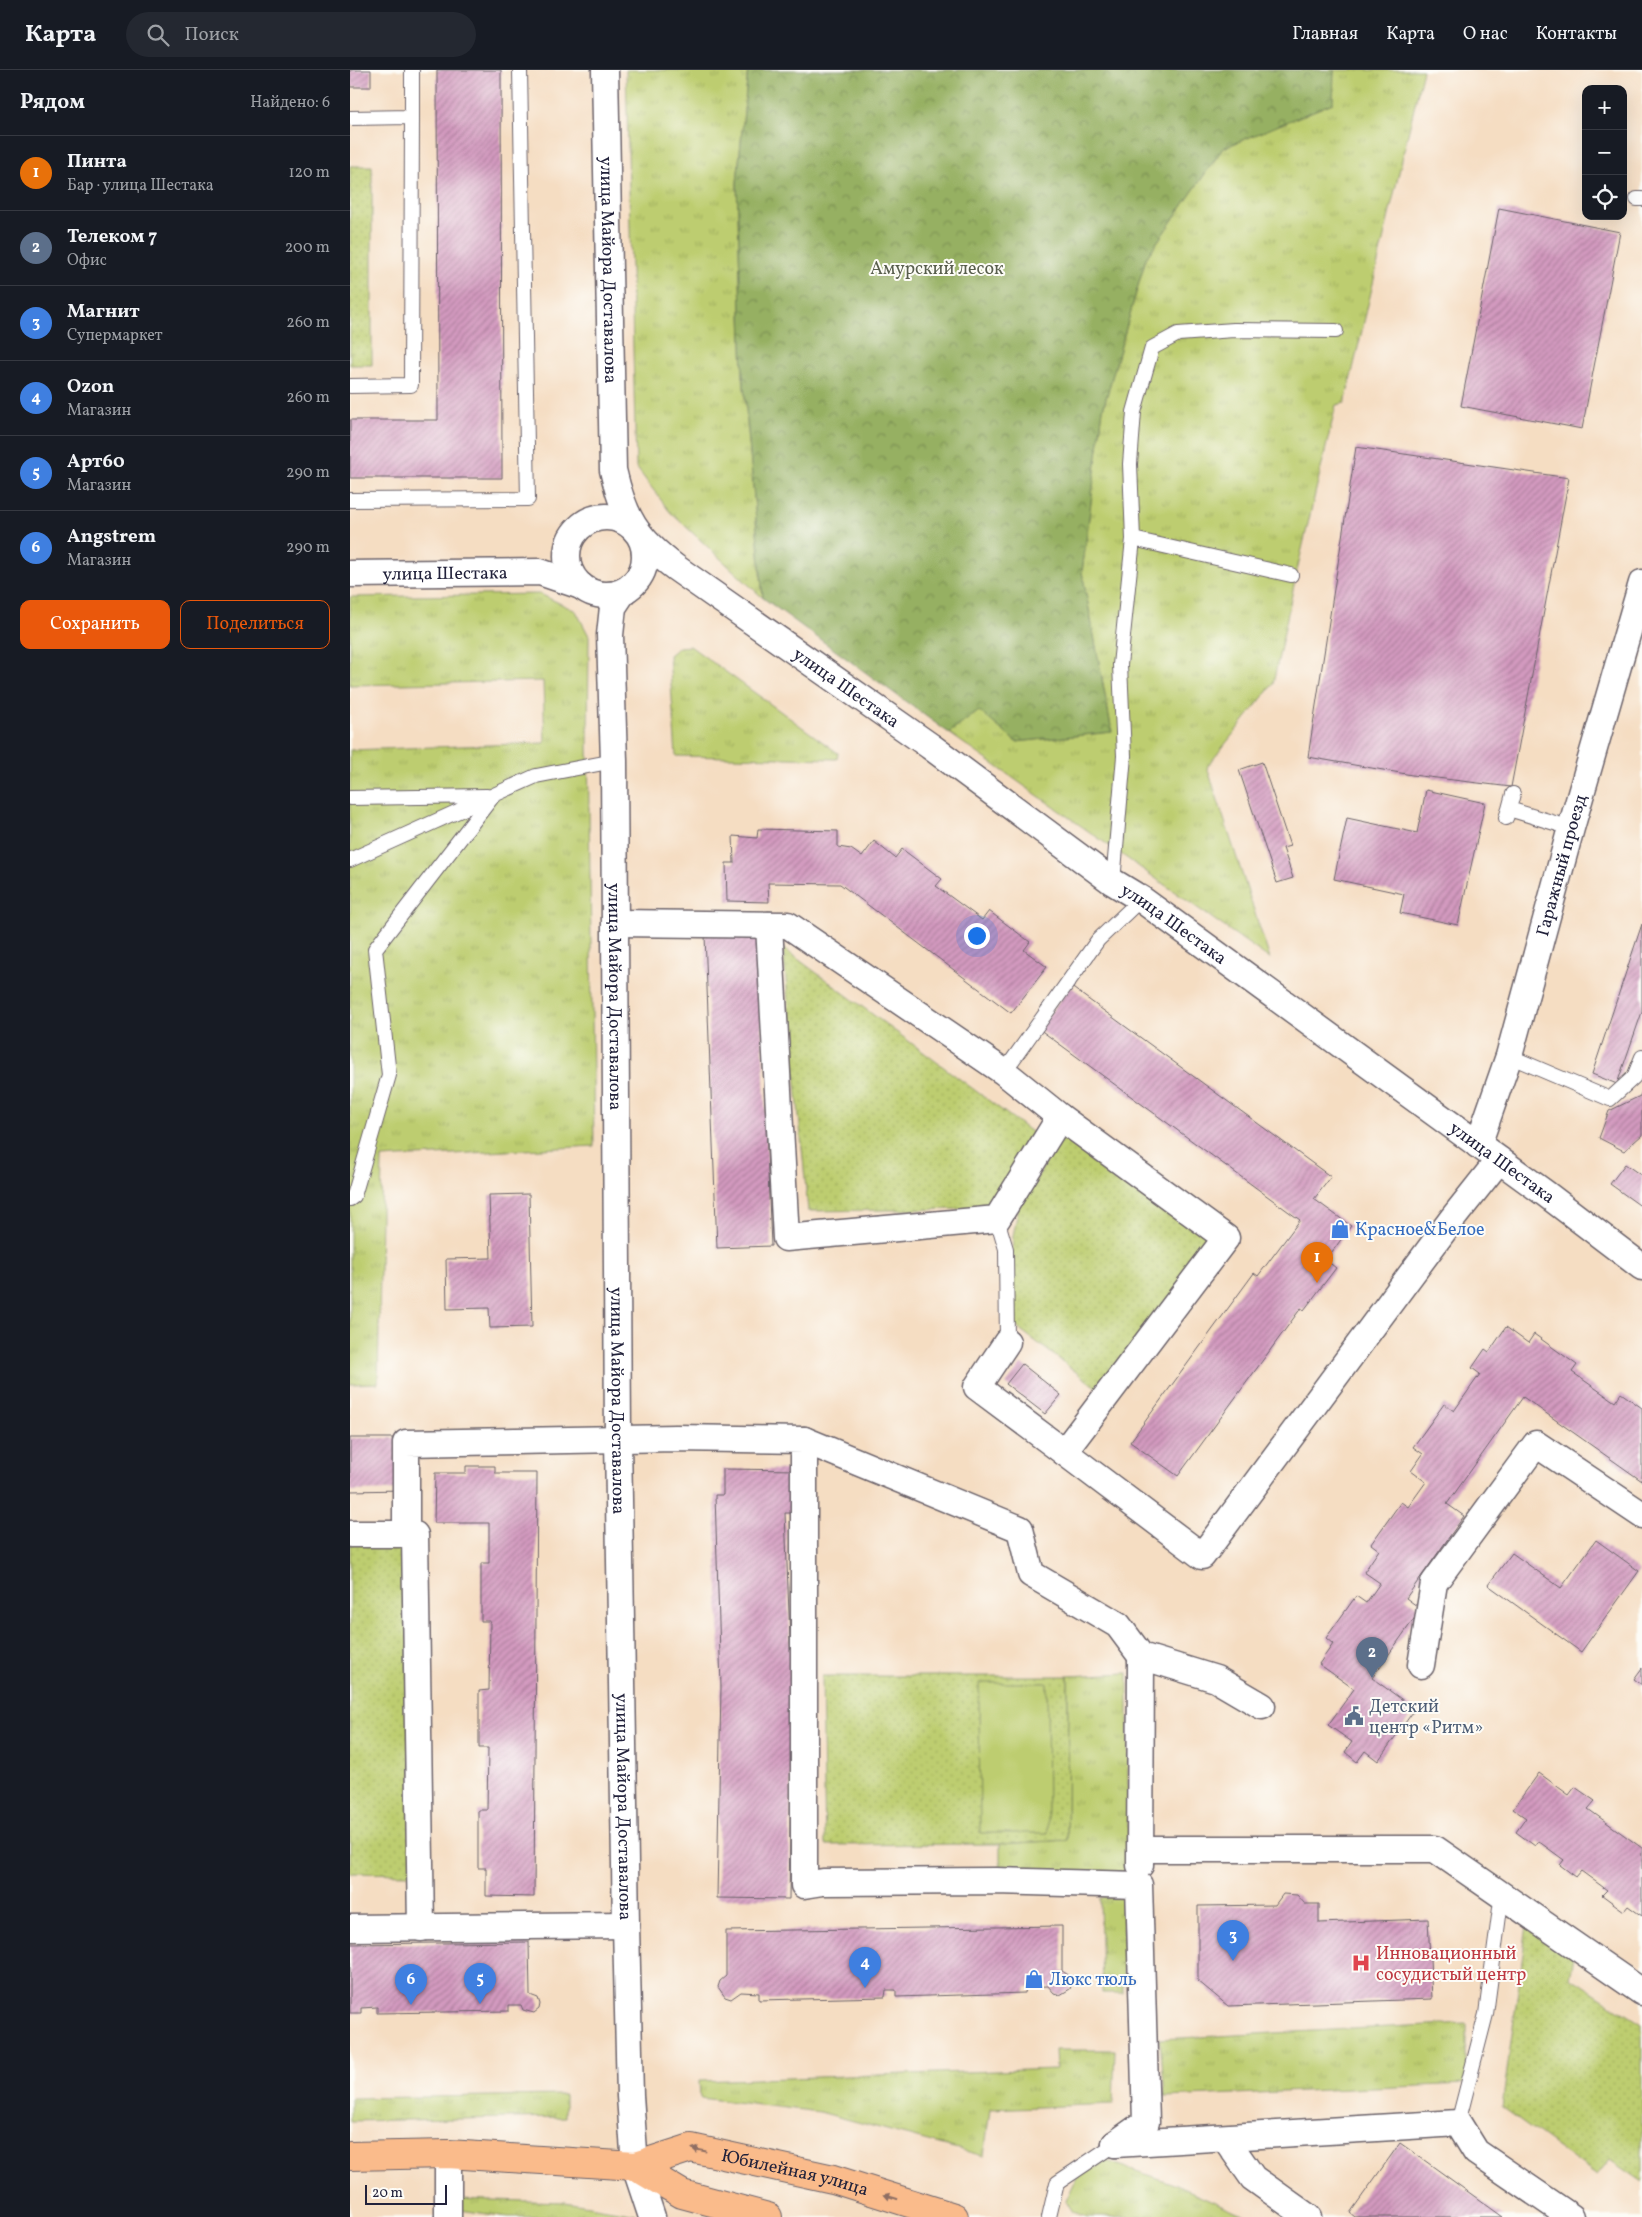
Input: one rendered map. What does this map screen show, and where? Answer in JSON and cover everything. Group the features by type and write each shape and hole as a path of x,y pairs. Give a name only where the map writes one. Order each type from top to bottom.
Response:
{"main road":[{"name":"Юбилейная улица","path":"350,2156 448,2154 635,2166 691,2148 833,2179 954,2217"},
{"name":"Юбилейная улица","path":"635,2166 682,2194 768,2217"}],"street":[{"name":"улица Майора Доставалова","path":"605,70 613,470 626,516 637,531"},
{"name":"улица Майора Доставалова","path":"588,521 600,504 613,470"},
{"path":"601,517 614,518 627,522 637,531 644,543 646,556 643,569 630,586 604,595 587,589 568,566 567,554 570,540 578,529 588,521 601,517"},
{"name":"улица Шестака","path":"637,531 657,553 930,746 1113,882 1141,899 1499,1160 1642,1267"},
{"path":"540,572 567,554"},
{"name":"улица Шестака","path":"350,574 540,572 587,589"},
{"name":"улица Шестака","path":"630,586 654,577 703,586"},
{"name":"Гаражный проезд","path":"1478,1145 1509,1056 1571,828 1642,583"},
{"name":"улица Майора Доставалова","path":"630,586 613,607 610,635 616,923 618,1439 630,2096 635,2166 652,2217"},
{"name":"улица Майора Доставалова","path":"587,589 604,610 610,635"},
{"path":"616,923 788,925 1004,1072 1060,1116 1226,1238 1064,1452"},
{"path":"769,925 786,1238 996,1219 1060,1116"},
{"path":"1007,1342 977,1387 1202,1556 1453,1218 1499,1160"},
{"path":"406,1534 406,1443 618,1439 804,1440 1020,1529 1031,1574 1118,1625 1141,1656 1216,1679 1262,1706"},
{"path":"804,1440 804,1885 823,1882 996,1881 1139,1885"},
{"path":"1420,1665 1434,1583 1536,1444 1642,1515"},
{"path":"350,1534 415,1535 420,1928"},
{"path":"1115,2144 1146,2122 1139,1885 1141,1849 1141,1656"},
{"path":"1141,1849 1435,1848 1642,1992"},
{"path":"350,1928 626,1925"},
{"path":"1115,2144 1458,2123 1476,2152 1571,2217"},
{"path":"1225,2138 1253,2178 1308,2217"},
{"path":"448,2154 448,2217"}],"lane":[{"path":"350,386 411,385 412,70"},
{"path":"350,500 528,499 520,70"},
{"path":"350,118 412,117"},
{"path":"1113,882 1124,756 1120,665 1133,538 1130,464 1134,412 1152,348 1178,334 1234,330 1336,330"},
{"path":"1133,538 1291,575"},
{"path":"350,860 536,776 614,762"},
{"path":"1513,794 1508,813 1571,828"},
{"path":"350,798 493,796"},
{"path":"350,1199 354,1196 389,1075 375,949 493,796"},
{"path":"1004,1072 1098,940 1141,899"},
{"path":"1509,1056 1610,1099 1634,1077 1642,1057"},
{"path":"996,1219 1006,1249 1007,1342"},
{"path":"1458,2123 1486,2014 1502,1893"},
{"path":"1049,2217 1057,2182 1115,2144"}],"green space":[{"path":"626,70 748,70 737,183 743,375 763,598 670,512 636,467"},
{"name":"Амурский лесок","path":"748,70 1334,70 1333,103 1223,148 1146,258 1103,409 1082,572 1112,732 1016,742 979,711 949,733 763,598 743,375 737,183"},
{"path":"1334,70 1423,70 1345,403 1336,405 1298,566 1273,684 1207,767 1270,959 949,733 979,710 1016,742 1112,732 1082,572 1103,409 1146,258 1223,148 1332,103"},
{"path":"350,166 372,166 372,365 350,365"},
{"path":"540,594 576,611 589,636 588,742 594,1146 382,1158 378,1383 350,1384 350,750 545,743 543,681 350,685 350,597"},
{"path":"690,646 838,753 837,759 676,756 669,655 679,647"},
{"path":"783,948 1042,1140 1000,1200 972,1209 808,1211"},
{"path":"1066,1131 1216,1240 1101,1391 1009,1321 1013,1236 1019,1206"},
{"path":"408,1543 413,1874 350,1873 350,1544"},
{"path":"1128,1673 1128,1875 1000,1876 1000,1844 1067,1840 1068,1676"},
{"path":"822,1676 1068,1676 1067,1840 1000,1844 825,1845"},
{"path":"979,1683 1047,1683 1048,1833 980,1833"},
{"path":"1100,1898 1124,1898 1123,1993 1102,1993"},
{"path":"1527,1925 1575,1953 1570,1977 1642,2024 1642,2182 1610,2160 1597,2176 1502,2107"},
{"path":"1466,2023 1466,2084 1165,2097 1160,2039"},
{"path":"1055,2050 1115,2050 1113,2104 990,2109 984,2156 820,2112 700,2098 699,2081 1056,2069"},
{"path":"565,2095 565,2117 350,2121 350,2098"},
{"path":"1107,2161 1174,2184 1249,2217 1087,2217 1073,2212 1066,2201 1077,2177"},
{"path":"453,2199 565,2202 636,2214 636,2217 508,2217 453,2209"}],"building":[{"path":"350,70 371,70 371,87 350,87"},
{"path":"437,70 501,70 502,478 350,478 350,420 438,420"},
{"path":"1499,208 1620,232 1582,429 1461,406"},
{"path":"1356,447 1569,478 1511,787 1412,775 1308,757"},
{"path":"1262,762 1290,846 1283,848 1293,878 1277,883 1239,770"},
{"path":"1426,790 1485,803 1458,925 1400,913 1404,894 1334,879 1347,818 1417,833"},
{"path":"758,829 838,831 838,847 851,849 862,857 874,841 895,858 902,849 942,879 936,886 982,920 989,911 1030,942 1024,950 1047,967 1011,1013 840,884 768,883 769,902 727,901 726,863 734,863 733,836 757,838"},
{"path":"1642,924 1642,1012 1617,1084 1592,1074"},
{"path":"758,932 771,1246 717,1248 705,935"},
{"path":"1070,986 1331,1177 1314,1199 1351,1226 1326,1260 1336,1268 1304,1310 1301,1308 1178,1476 1130,1442 1254,1273 1258,1276 1300,1220 1039,1029"},
{"path":"1642,1091 1642,1135 1624,1151 1599,1138 1609,1111 1640,1096"},
{"path":"1625,1164 1642,1176 1642,1207 1610,1184"},
{"path":"529,1194 532,1327 490,1328 489,1308 447,1309 446,1259 491,1258 489,1195"},
{"path":"1506,1327 1528,1343 1534,1334 1577,1365 1572,1372 1615,1402 1621,1393 1642,1408 1642,1481 1523,1397 1447,1504 1464,1516 1406,1598 1421,1609 1372,1678 1415,1709 1378,1761 1365,1751 1357,1762 1345,1752 1352,1742 1328,1725 1354,1689 1319,1664 1333,1644 1326,1638 1356,1596 1366,1603 1380,1583 1364,1572 1379,1550 1371,1544 1401,1502 1408,1507 1426,1482 1411,1471 1423,1454 1413,1447 1444,1404 1454,1411 1480,1374 1472,1368 1485,1349 1489,1352"},
{"path":"1022,1364 1061,1395 1045,1414 1006,1384"},
{"path":"350,1438 403,1438 403,1490 350,1491"},
{"path":"466,1466 495,1466 495,1473 537,1473 534,1897 486,1896 486,1868 478,1868 478,1810 487,1810 488,1748 479,1748 479,1691 489,1690 490,1621 481,1621 481,1563 489,1563 489,1523 434,1523 435,1473 466,1473"},
{"path":"723,1469 798,1470 798,1513 785,1513 792,1690 789,1899 717,1898 721,1687 715,1495 723,1495"},
{"path":"1596,1540 1639,1571 1581,1652 1488,1585 1512,1553 1561,1588"},
{"path":"1642,1668 1642,1685 1634,1679"},
{"path":"1539,1773 1569,1795 1575,1787 1595,1801 1588,1809 1642,1848 1642,1916 1628,1906 1624,1911 1602,1895 1607,1890 1581,1871 1576,1877 1560,1865 1564,1860 1538,1841 1535,1846 1516,1832 1526,1818 1513,1809"},
{"path":"1283,1894 1297,1895 1305,1904 1319,1904 1319,1923 1428,1919 1432,1999 1228,2006 1198,1981 1198,1906 1275,1905"},
{"path":"1062,1926 1062,1971 1070,1976 1072,1983 1070,1989 1060,1995 1054,1993 1048,1986 1026,1987 1025,1993 896,1997 896,1990 886,1990 885,1997 759,2000 759,1993 741,1992 731,1999 725,1997 718,1987 720,1981 726,1976 726,1931"},
{"path":"529,1942 530,1995 538,1998 540,2004 539,2009 534,2013 523,2010 521,2005 509,2005 509,2011 377,2013 377,2007 361,2008 361,2013 350,2013 350,1944"},
{"path":"1400,2143 1503,2217 1355,2217 1350,2213"}],"place":[{"name":"Красное&Белое","path":"1340,1229"},
{"name":"Пинта","path":"1317,1283"},
{"name":"Телеком 7","path":"1372,1678"},
{"name":"Детский центр «Ритм»","path":"1354,1716"},
{"name":"Магнит","path":"1233,1961"},
{"name":"Инновационный сосудистый центр","path":"1361,1963"},
{"name":"Люкс тюль","path":"1034,1979"},
{"name":"Ozon","path":"865,1988"},
{"name":"Арт60","path":"480,2004"},
{"name":"Angstrem","path":"411,2005"}]}
